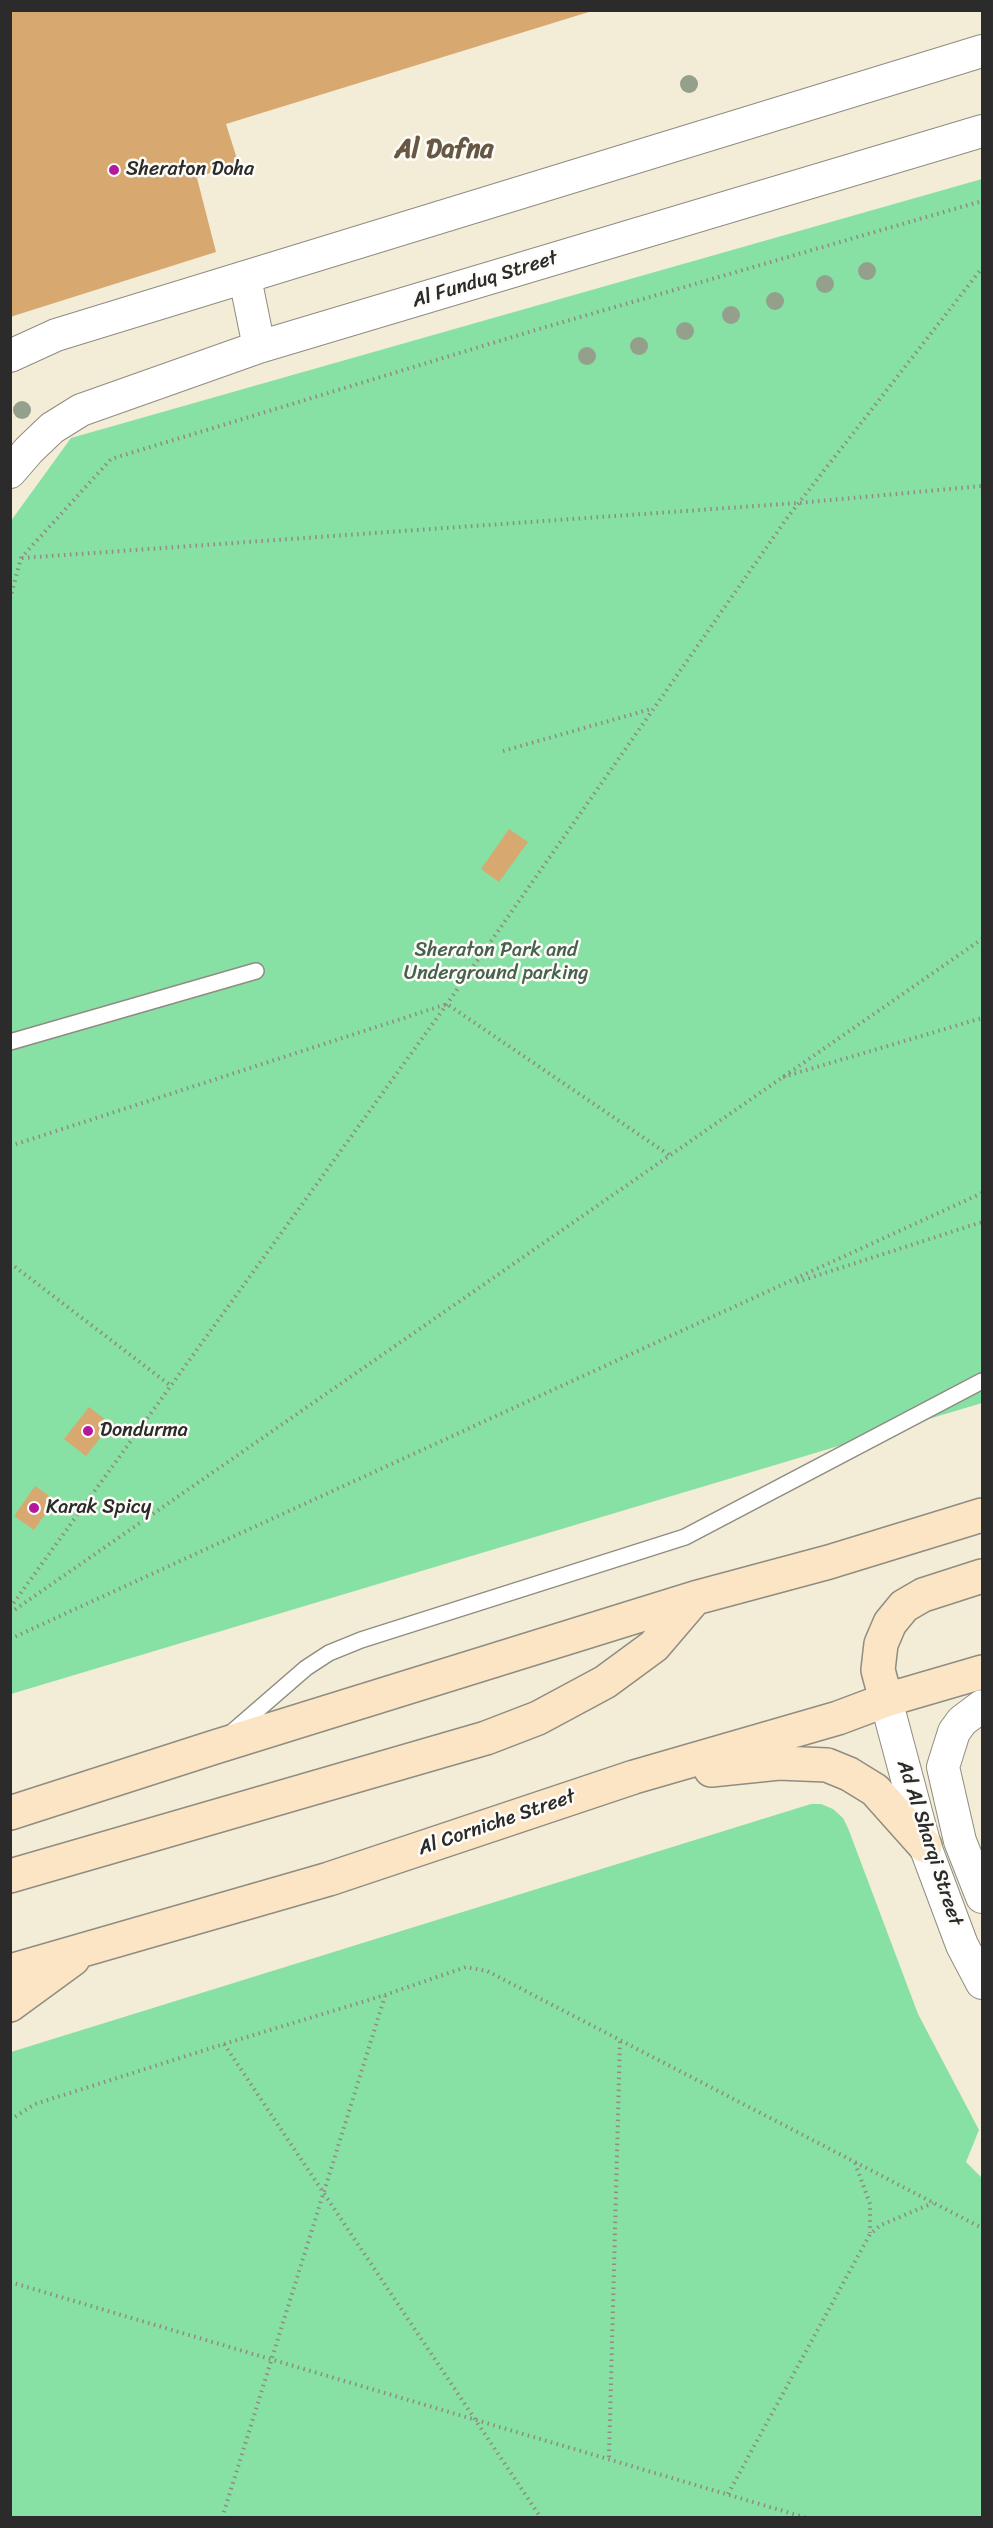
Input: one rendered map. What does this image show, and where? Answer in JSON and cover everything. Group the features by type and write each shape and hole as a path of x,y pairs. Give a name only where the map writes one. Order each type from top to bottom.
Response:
{"main road":[{"path":"10,1813 695,1598 829,1562 982,1515"},
{"path":"886,1700 878,1670 881,1644 890,1623 904,1606 923,1595 982,1576"},
{"path":"10,1876 486,1738 538,1718 605,1682 654,1646 695,1598"},
{"name":"Al Corniche Street","path":"10,1971 329,1880 634,1777 838,1718 886,1700 982,1672"},
{"path":"634,1777 779,1763 827,1765 849,1774 875,1790 925,1846"},
{"path":"10,2005 84,1951"}],"street":[{"path":"10,356 56,335 982,51"},
{"name":"Al Funduq Street","path":"10,472 52,428 81,410 259,347 982,131"},
{"path":"245,278 259,347"},
{"name":"Ad Al Sharqi Street","path":"886,1700 925,1846 962,1945 982,1983"},
{"name":"Ad Al Sharqi Street","path":"982,1706 962,1721 954,1732 944,1767 960,1841 982,1897"}],"lane":[{"path":"10,1042 256,971"},
{"path":"215,1747 306,1668 330,1653 361,1640 685,1536 982,1381"}],"path":[{"path":"10,599 21,558 111,459 532,331 982,201"},
{"path":"10,1608 447,1004 798,503 982,268"},
{"path":"21,558 798,503 982,486"},
{"path":"503,751 652,709"},
{"path":"10,1613 982,939"},
{"path":"10,1146 447,1004"},
{"path":"447,1004 669,1155"},
{"path":"779,1078 982,1018"},
{"path":"10,1639 982,1193"},
{"path":"779,1287 982,1222"},
{"path":"10,1263 171,1386"},
{"path":"10,2120 35,2104 110,2078 385,1995 465,1967 487,1971 982,2228"},
{"path":"222,2517 385,1995"},
{"path":"609,2457 620,2041"},
{"path":"224,2044 542,2517"},
{"path":"855,2163 870,2204 870,2234"},
{"path":"728,2494 870,2234 881,2225 933,2203"},
{"path":"10,2282 807,2517"}],"green space":[{"name":"Sheraton Park and Underground parking","path":"982,179 982,1403 11,1694 10,523 13,518 71,438"},
{"path":"811,1804 821,1804 833,1809 843,1818 918,2014 979,2130 966,2162 982,2178 982,2517 11,2517 11,2052"}],"building":[{"name":"Sheraton Doha","path":"10,10 592,11 226,124 238,162 197,178 216,252 10,317"},
{"path":"509,829 528,842 499,882 481,869"},
{"name":"Dondurma","path":"89,1407 111,1424 86,1456 64,1439"},
{"name":"Karak Spicy","path":"35,1486 55,1500 34,1530 14,1516"}],"place":[{"name":"Sheraton Doha","path":"114,170"},
{"name":"Dondurma","path":"88,1431"},
{"name":"Karak Spicy","path":"34,1508"}],"district":[{"name":"Al Dafna","path":"444,150"}]}
